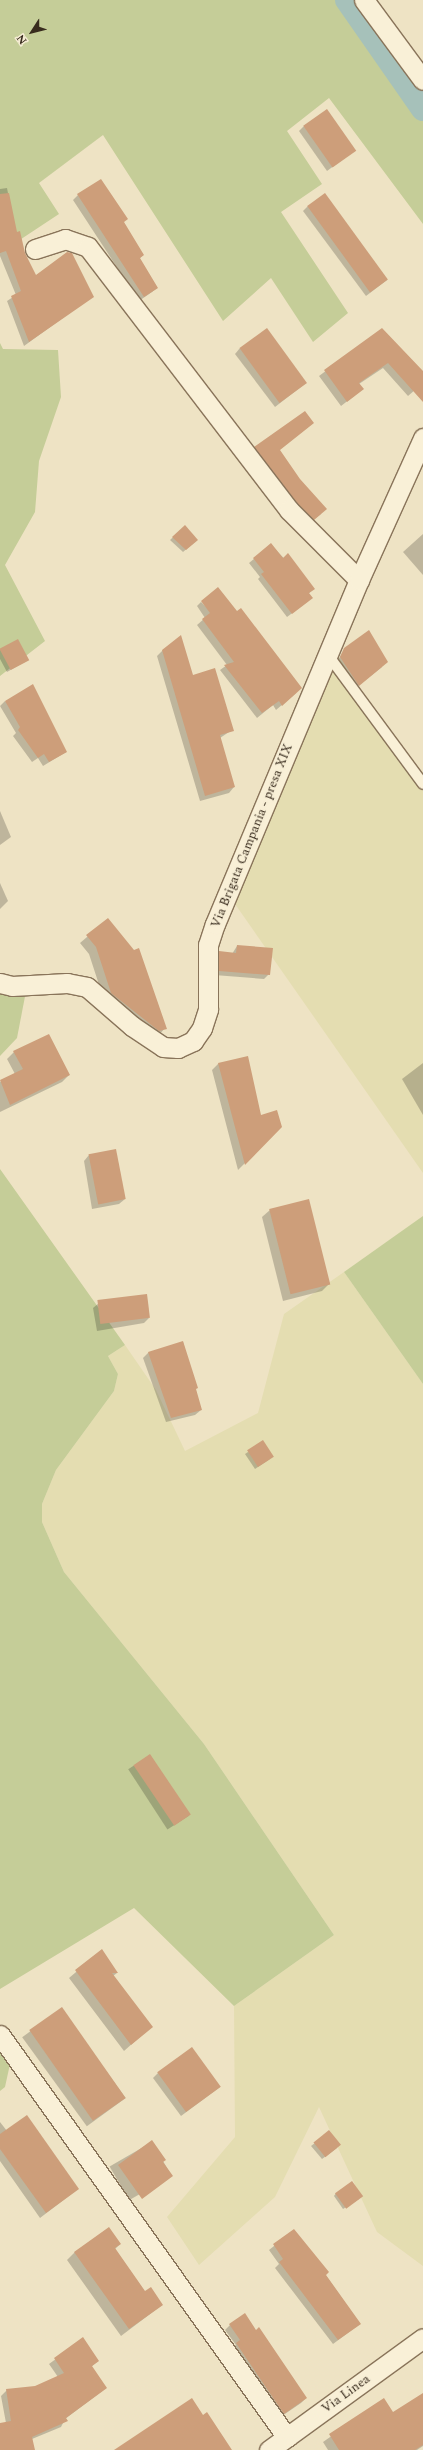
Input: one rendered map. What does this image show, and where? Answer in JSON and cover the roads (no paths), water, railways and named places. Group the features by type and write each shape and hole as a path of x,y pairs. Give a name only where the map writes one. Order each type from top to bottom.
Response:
{"street":[{"path":"364,0 423,80"},
{"path":"375,0 389,33"},
{"path":"34,249 65,239 88,247 289,510 359,580"},
{"name":"Via Brigata Campania - presa XIX","path":"0,982 12,986 67,983 87,987 132,1026 163,1047 178,1048 193,1041 202,1028 208,1009 208,945 215,924 359,580 423,438"},
{"path":"0,2035 287,2437"},
{"name":"Via Linea","path":"269,2450 423,2338"}],"lane":[{"path":"328,655 423,784"}],"waterway":[{"path":"347,0 423,109"}]}
